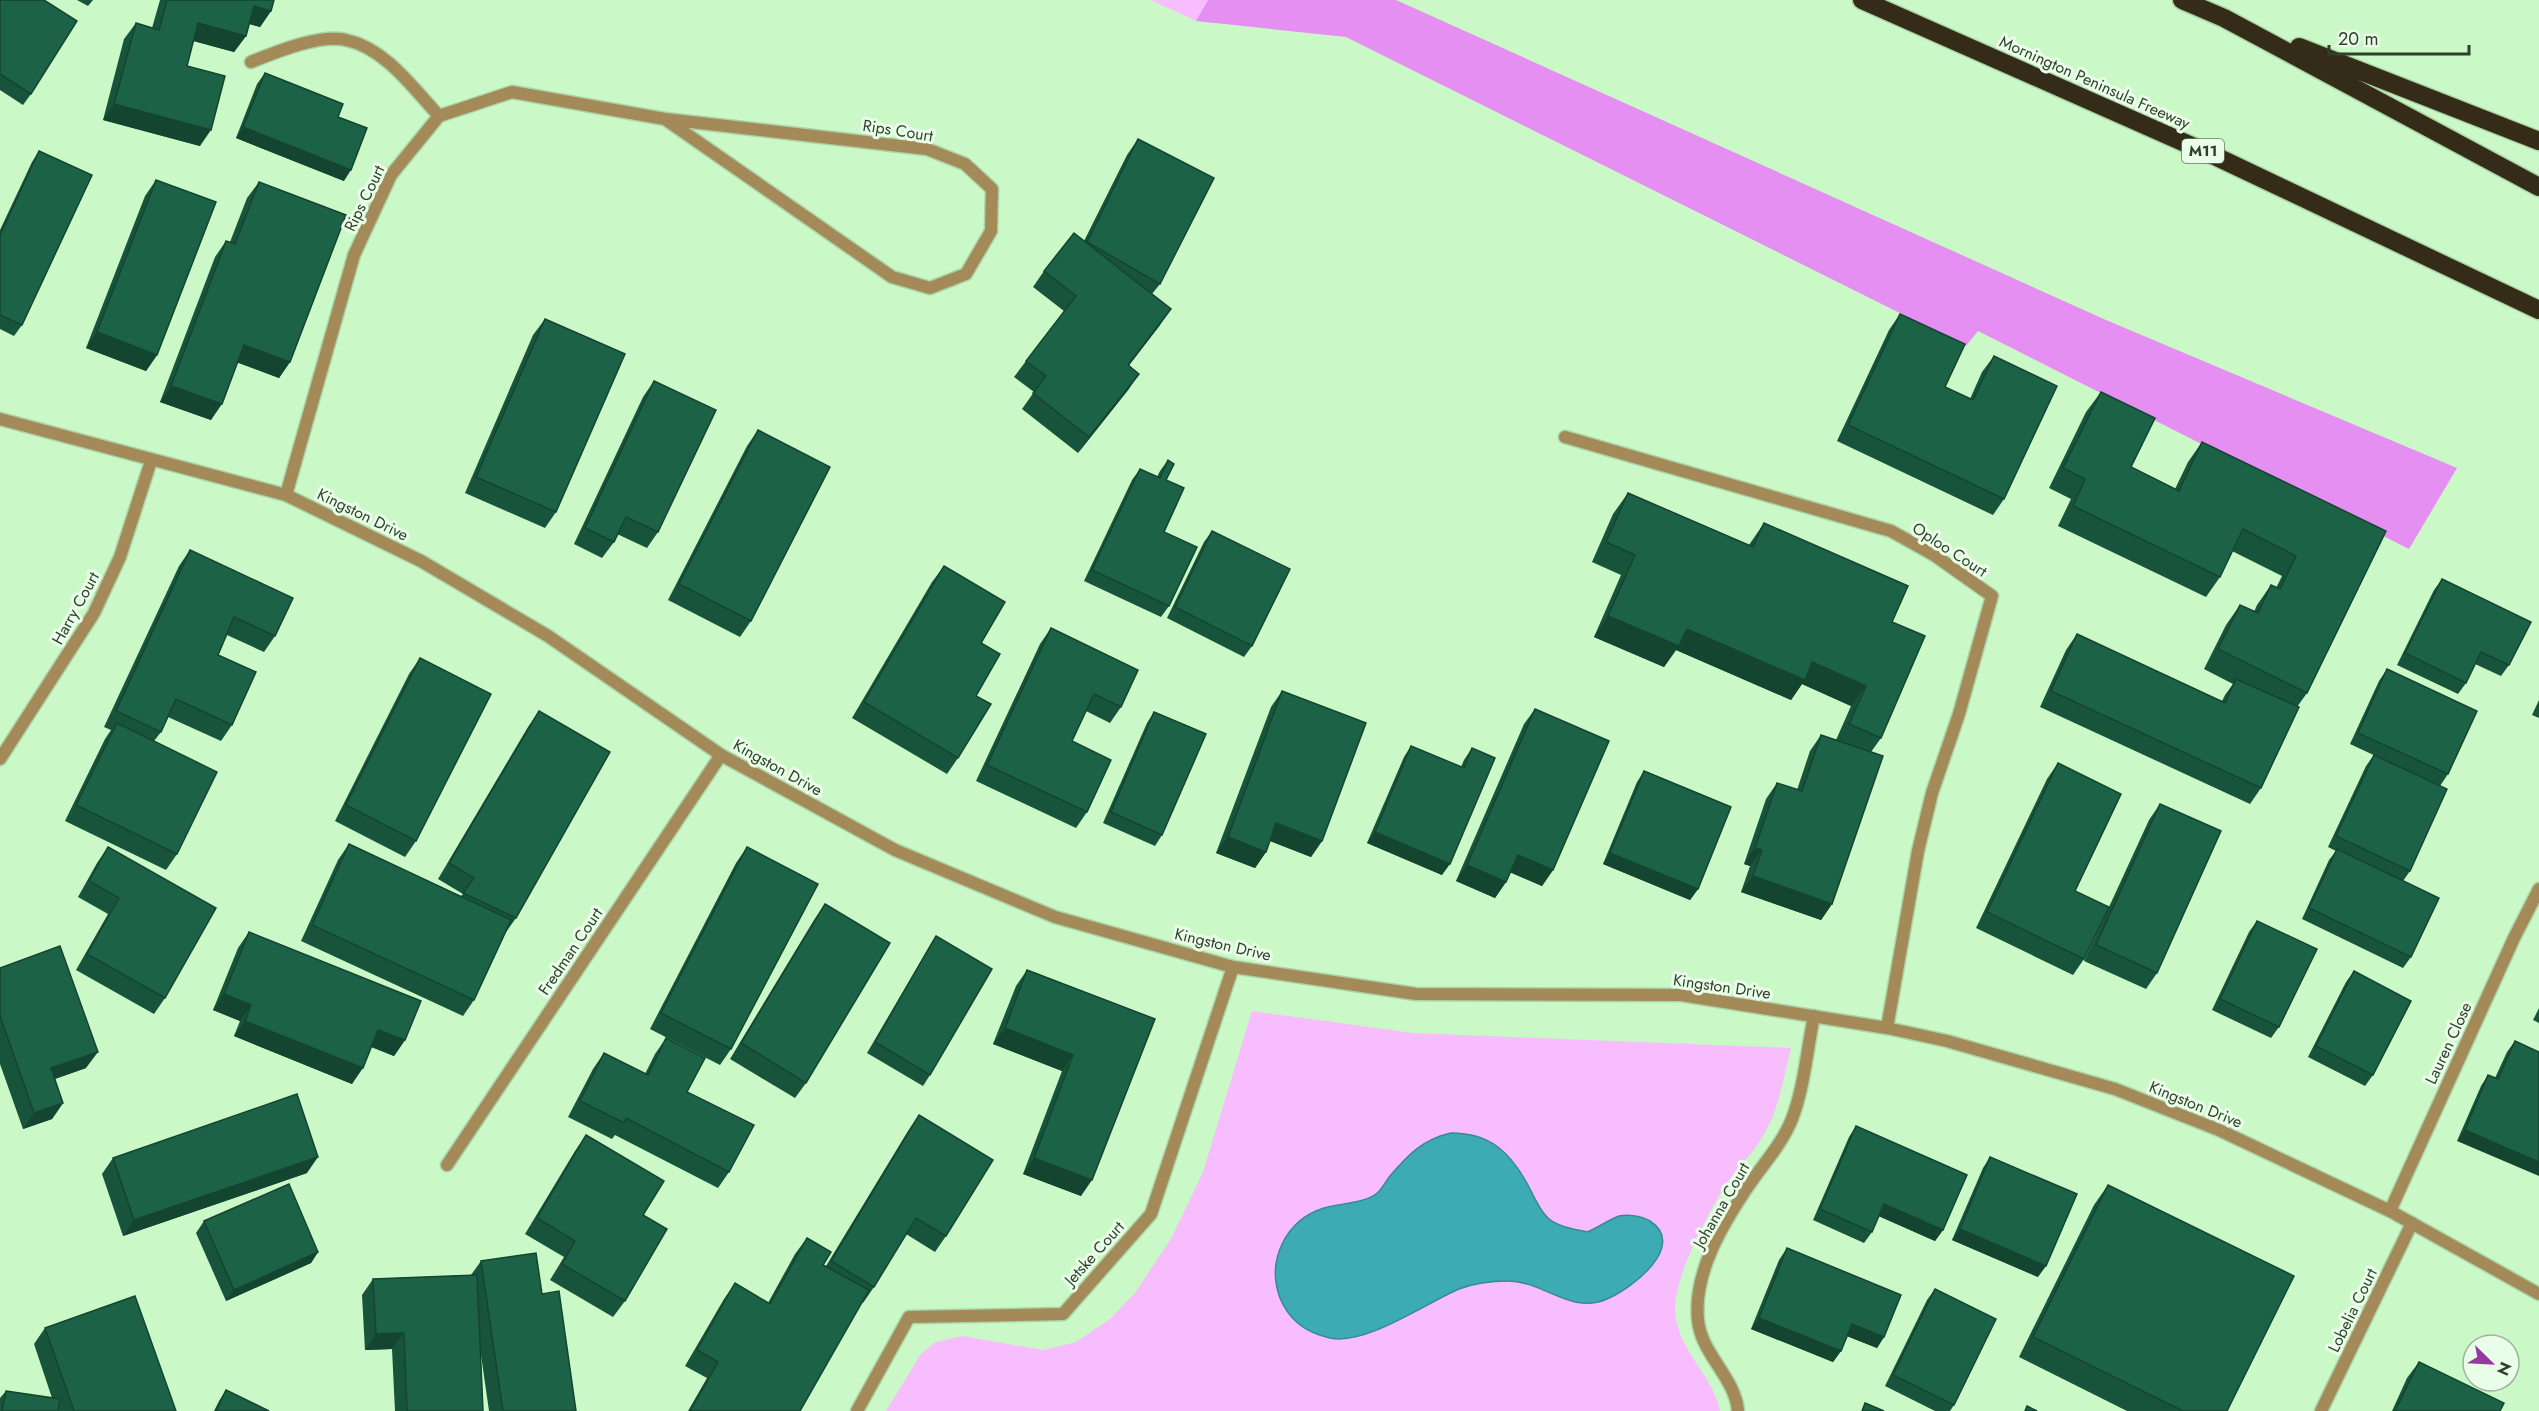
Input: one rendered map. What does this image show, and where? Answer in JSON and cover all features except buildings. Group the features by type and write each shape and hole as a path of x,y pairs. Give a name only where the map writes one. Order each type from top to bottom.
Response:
{"highway":[{"name":"Mornington Peninsula Freeway","path":"1862,0 2219,158 2539,310"},
{"path":"2182,0 2539,141"},
{"path":"2224,18 2539,187"},
{"path":"2452,269 2539,324"}],"street":[{"path":"251,62 312,42 345,40 375,52 439,116"},
{"name":"Rips Court","path":"286,495 354,255 391,175 439,116 512,92 664,118 927,149 965,164 992,189 991,231 966,274 930,288 892,276 664,118"},
{"name":"Kingston Drive","path":"0,419 151,461 286,495 421,561 538,630 721,755 895,850 1055,917 1233,967 1416,994 1682,995 1887,1028 2028,1062 2115,1089 2219,1130 2390,1211 2539,1294"},
{"name":"Oploo Court","path":"1565,437 1850,517 1891,531 1934,555 1992,596 1918,851 1887,1028"},
{"name":"Harry Court","path":"0,759 94,613 120,557 151,461"},
{"name":"Fredman Court","path":"447,1165 721,755"},
{"name":"Lauren Close","path":"2390,1211 2514,938 2539,890"},
{"name":"Jetske Court","path":"857,1411 909,1317 1063,1314 1151,1214 1233,967"},
{"name":"Johanna Court","path":"1738,1411 1737,1401 1722,1370 1706,1346 1698,1321 1699,1296 1708,1261 1727,1221 1749,1185 1779,1144 1792,1119 1814,1016"},
{"name":"Lobelia Court","path":"2321,1411 2412,1223"}],"shaded area":[{"path":"1151,0 1208,0 1196,21"},
{"path":"1208,0 1396,0 2106,320 2457,468 2409,549 1978,331 1966,346 1346,37 1196,21"},
{"path":"1252,1011 1413,1033 1791,1048 1780,1095 1767,1129 1725,1186 1710,1213 1687,1262 1677,1294 1675,1308 1681,1336 1710,1385 1720,1411 886,1411 921,1354 936,1342 962,1336 1043,1350 1076,1342 1110,1319 1135,1293 1172,1237 1203,1172"}],"water":[{"path":"1451,1133 1478,1137 1498,1147 1515,1164 1545,1215 1556,1224 1587,1232 1619,1216 1631,1215 1650,1221 1660,1231 1663,1242 1652,1266 1617,1294 1594,1303 1569,1300 1521,1282 1496,1281 1459,1289 1395,1322 1360,1336 1344,1339 1330,1338 1313,1333 1299,1324 1288,1313 1276,1284 1278,1256 1290,1232 1299,1222 1324,1208 1364,1200 1376,1194 1397,1168 1417,1149 1432,1139"}]}
